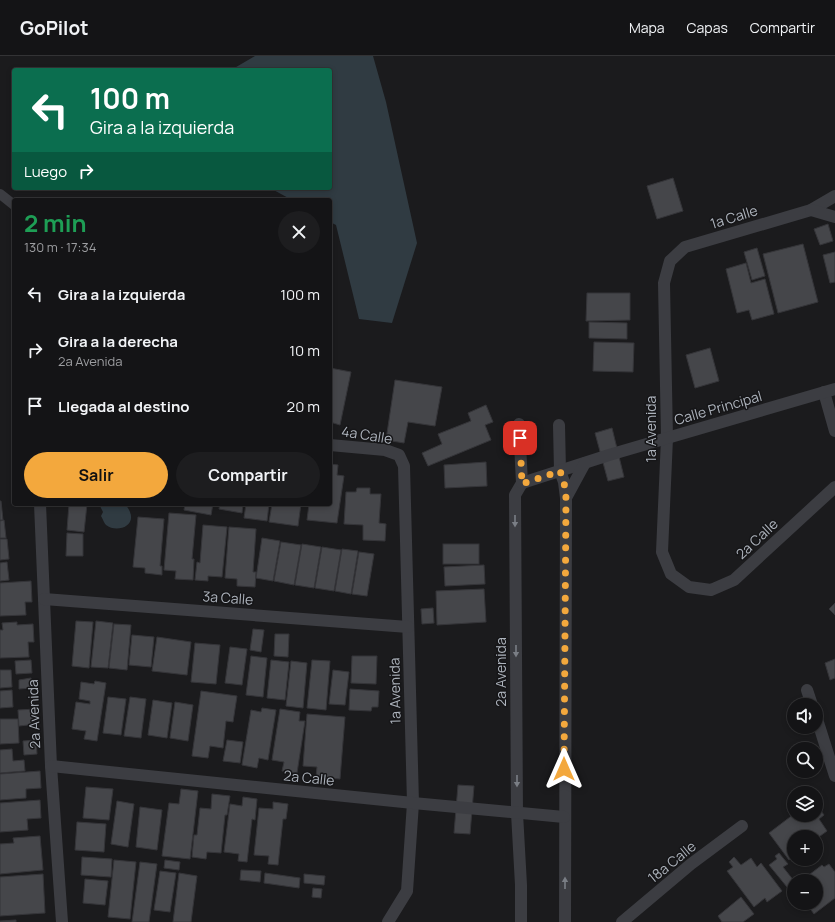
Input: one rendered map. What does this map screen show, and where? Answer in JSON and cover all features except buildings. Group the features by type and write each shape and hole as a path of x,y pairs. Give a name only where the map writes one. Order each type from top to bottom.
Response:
{"street":[{"name":"1a Calle","path":"670,261 686,247 811,210 835,196"},
{"path":"811,210 835,217"},
{"name":"1a Avenida","path":"670,261 664,283 667,438 662,552 671,574 689,587"},
{"path":"830,391 835,431"},
{"name":"Calle Principal","path":"522,484 609,455 830,391"},
{"name":"2a Avenida","path":"519,424 522,484 515,495 517,813 521,885 521,922"},
{"path":"559,425 560,471 564,482 566,498 564,817 565,922"},
{"name":"4a Calle","path":"332,445 385,450 399,455"},
{"name":"1a Avenida","path":"388,922 407,891 413,804 404,466 399,455"},
{"path":"566,498 585,463"},
{"name":"2a Calle","path":"689,587 711,590 734,580 835,487"},
{"name":"2a Avenida","path":"40,506 51,766 62,922"},
{"name":"3a Calle","path":"44,599 408,627"},
{"path":"808,690 810,698"},
{"path":"822,734 835,776"},
{"name":"2a Calle","path":"51,766 413,804 564,817"},
{"name":"18a Calle","path":"622,922 691,864 742,826"}],"lane":[{"path":"0,194 12,203"}],"shaded area":[{"path":"255,56 373,56 386,102 417,243 392,323 359,319 336,225 332,223 332,198 288,198 274,190 332,190 332,68 234,68"},
{"path":"100,506 127,506 130,512 130,521 128,525 124,527 110,527 105,524 101,516 103,512"}],"route":[{"path":"520,438 522,484 560,471 564,482 566,498 564,769"}]}
